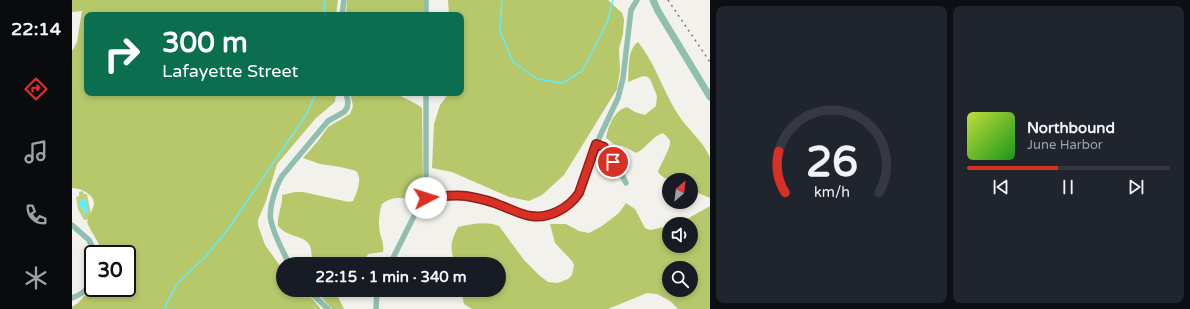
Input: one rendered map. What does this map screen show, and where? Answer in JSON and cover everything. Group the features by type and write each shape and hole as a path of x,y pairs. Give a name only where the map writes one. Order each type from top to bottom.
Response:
{"street":[{"path":"342,12 344,0"},
{"path":"426,0 426,12"},
{"path":"394,257 420,204 426,198 453,195 466,196 500,205 530,216 540,217 563,209 575,199 579,193 596,144 618,98 623,78 631,10 638,0"},
{"path":"653,0 658,11 710,97"},
{"path":"286,257 270,219 276,185 328,121 344,112 347,108 347,96"},
{"path":"426,96 426,198"},
{"path":"596,144 604,147 622,173 626,183"},
{"path":"72,225 89,240 92,245"},
{"path":"72,298 84,290"},
{"path":"315,297 328,309"},
{"path":"376,309 377,297"}],"green space":[{"path":"72,0 338,0 336,12 84,12 84,96 336,96 335,102 316,118 277,164 266,201 258,220 258,225 265,245 276,260 276,297 311,297 321,309 72,309 72,307 84,296 136,297 136,245 99,245 87,222 94,204 94,200 86,192 72,188 72,51 77,42 82,11 72,12"},
{"path":"347,0 424,0 423,12 346,12"},
{"path":"448,0 608,0 622,13 624,19 623,34 619,49 620,70 617,89 564,175 542,195 529,201 509,197 452,172 432,168 434,124 440,105 447,96 464,96 464,12 449,12"},
{"path":"638,42 645,52 678,114 710,158 710,198 698,193 698,173 662,173 662,176 658,172 668,151 670,143 669,139 663,133 636,153 623,146 614,144 606,138 612,120 622,109 627,107 635,112 645,115 656,106 657,96 648,77 643,76 628,82 630,55 634,45"},
{"path":"351,96 401,96 422,108 423,190 421,195 416,197 387,200 382,204 379,222 383,252 368,254 366,257 312,257 310,246 307,242 284,231 278,226 282,195 303,192 349,202 353,201 358,190 359,182 356,171 320,164 303,158 328,127 350,114 353,106"},
{"path":"83,191 84,194 87,194 92,219 84,220 78,209 76,197 79,196 79,192"},
{"path":"626,203 635,209 645,228 650,230 662,227 662,253 698,253 698,217 690,217 710,206 710,309 678,309 670,301 663,297 698,297 698,261 662,261 662,297 657,294 647,293 608,309 472,309 464,304 462,297 506,297 506,257 453,257 453,237 458,227 484,223 499,226 524,260 539,275 548,282 558,283 568,279 572,275 574,265 555,243 550,224 566,224 579,231 589,233 602,226 619,213"},
{"path":"321,297 338,297 344,309 332,309"}],"water":[{"path":"86,199 88,213 83,214 83,207 80,207 79,200"}],"waterway":[{"path":"324,12 325,0"},
{"path":"502,0 500,31 513,62 537,79 563,83 582,71 607,23 613,0"},
{"path":"164,309 176,285 206,256 228,229 306,115 315,96"}],"railway":[{"path":"668,0 710,62"}],"route":[{"path":"426,198 453,195 466,196 500,205 530,216 540,217 563,209 575,199 579,193 596,144 604,147 613,162"}]}
